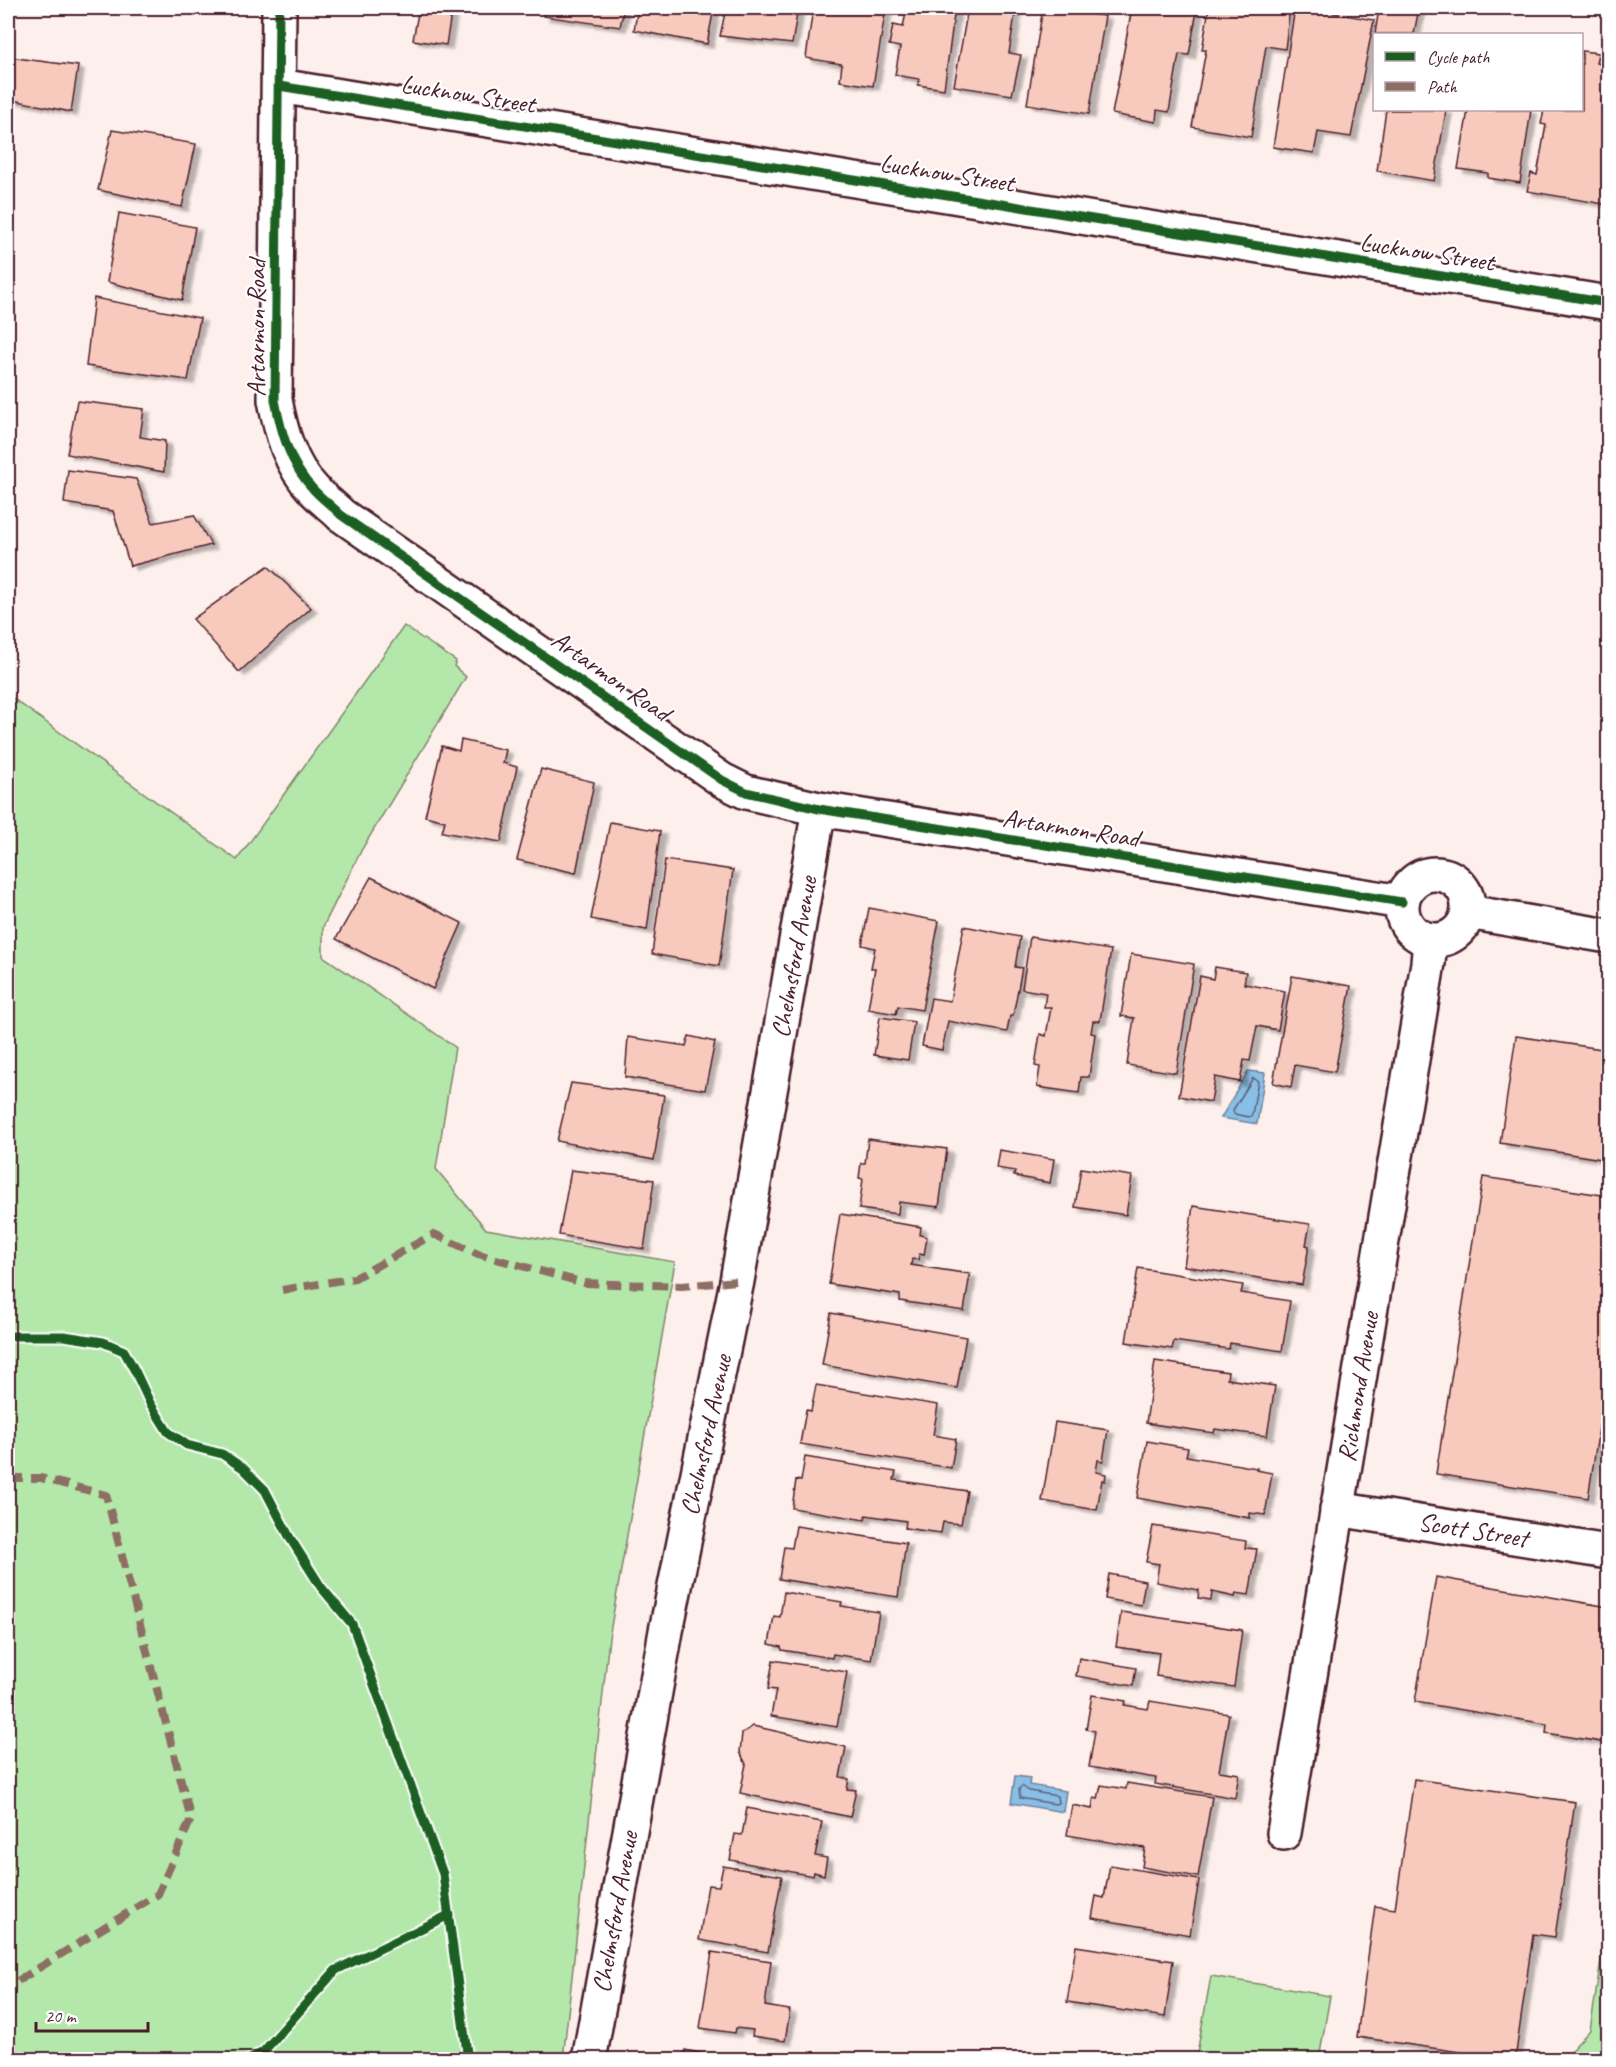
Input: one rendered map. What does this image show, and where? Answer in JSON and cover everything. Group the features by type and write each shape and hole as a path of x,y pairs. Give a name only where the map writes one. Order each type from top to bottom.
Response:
{"street":[{"name":"Artarmon Road","path":"279,8 275,399 281,432 295,464 312,489 341,515 722,780 746,792 819,809 1402,902"},
{"name":"Lucknow Street","path":"279,86 1608,303"},
{"name":"Chelmsford Avenue","path":"589,2060 666,1631 737,1281 819,809"},
{"path":"1440,874 1452,879 1462,887 1467,899 1468,912 1464,925 1455,934 1443,940 1430,940 1417,936 1408,927 1402,915 1402,902 1406,890 1415,880 1427,875 1440,874"},
{"path":"1468,912 1608,936"},
{"name":"Richmond Avenue","path":"1284,1833 1430,940"},
{"name":"Scott Street","path":"1337,1509 1608,1552"}],"green space":[{"path":"404,626 456,661 454,666 466,677 362,849 323,927 323,956 455,1047 436,1169 486,1229 675,1262 609,1638 563,2059 8,2059 8,695 237,860"},
{"path":"1608,1916 1608,2059 1563,2059 1590,2030"},
{"path":"1211,1976 1330,1996 1319,2059 1196,2059"}],"water":[{"path":"1248,1071 1265,1073 1257,1124 1221,1118"},
{"path":"1015,1776 1030,1778 1029,1785 1066,1791 1063,1812 1011,1803"}],"building":[{"path":"419,8 452,8 446,45 413,40"},
{"path":"545,8 624,8 620,27 543,16"},
{"path":"638,8 714,8 707,44 634,30"},
{"path":"726,8 798,8 792,44 720,36"},
{"path":"813,8 886,8 873,86 840,81 842,64 806,58"},
{"path":"907,8 955,8 944,89 918,85 919,79 895,75 900,47 889,45 893,25 903,27"},
{"path":"968,8 1016,8 1009,53 1021,55 1012,95 954,86"},
{"path":"1043,8 1105,16 1089,114 1027,104"},
{"path":"1132,8 1174,8 1197,11 1189,55 1179,54 1169,112 1157,110 1156,122 1112,114"},
{"path":"1209,8 1290,8 1285,49 1266,46 1251,137 1192,127 1206,50 1202,50"},
{"path":"1295,8 1334,8 1333,13 1374,20 1351,137 1318,132 1314,153 1273,147"},
{"path":"1379,8 1419,8 1414,33 1375,33"},
{"path":"1583,51 1598,53 1596,63 1607,65 1601,102 1608,104 1608,176 1604,204 1527,191 1531,173 1537,175 1546,125 1541,124 1544,111 1583,111"},
{"path":"8,57 78,66 71,112 8,99"},
{"path":"1386,111 1446,111 1434,181 1377,171"},
{"path":"1468,111 1531,111 1520,183 1488,178 1488,173 1458,169"},
{"path":"112,130 196,144 182,207 98,190"},
{"path":"119,213 195,227 182,300 107,282"},
{"path":"94,298 200,318 188,380 86,366"},
{"path":"77,401 144,409 140,437 165,441 164,472 67,454"},
{"path":"68,470 136,479 153,523 194,515 211,545 130,566 113,511 64,503"},
{"path":"268,566 311,608 239,672 193,619"},
{"path":"461,740 506,750 503,763 517,767 501,842 442,832 445,821 425,816 442,746 459,751"},
{"path":"541,769 594,782 576,873 517,860"},
{"path":"610,822 660,831 647,930 591,919"},
{"path":"665,860 733,870 719,966 652,954"},
{"path":"371,877 462,923 433,989 336,939"},
{"path":"869,908 939,921 922,1010 898,1006 896,1014 868,1009 875,968 871,968 875,948 862,945"},
{"path":"964,926 1020,937 1015,967 1022,968 1013,1016 1010,1016 1007,1032 948,1021 942,1050 922,1046 931,998 950,1001"},
{"path":"1030,937 1111,950 1100,1021 1093,1021 1091,1033 1095,1034 1089,1077 1081,1077 1079,1093 1037,1087 1040,1067 1035,1066 1040,1034 1046,1036 1051,1007 1044,1007 1046,993 1022,989"},
{"path":"1131,954 1194,964 1176,1073 1127,1065 1134,1018 1121,1016"},
{"path":"1215,967 1246,972 1244,984 1285,991 1278,1030 1257,1026 1250,1061 1244,1060 1240,1082 1215,1077 1211,1102 1179,1096 1200,976 1213,979"},
{"path":"1292,976 1351,986 1335,1072 1295,1065 1291,1087 1273,1083"},
{"path":"880,1017 914,1022 908,1060 874,1055"},
{"path":"689,1036 715,1042 705,1090 625,1077 628,1037 686,1046"},
{"path":"1516,1036 1608,1050 1608,1160 1500,1143"},
{"path":"571,1083 664,1095 654,1160 557,1141"},
{"path":"868,1139 947,1149 939,1207 899,1202 898,1214 859,1209 863,1179 859,1178 861,1163 865,1163"},
{"path":"999,1150 1054,1159 1050,1183 1014,1176 1015,1171 996,1168"},
{"path":"1081,1168 1132,1176 1126,1215 1075,1207"},
{"path":"571,1170 654,1180 644,1249 559,1235"},
{"path":"1483,1177 1608,1196 1608,1371 1588,1498 1436,1474"},
{"path":"1193,1206 1310,1224 1306,1245 1309,1246 1302,1285 1184,1266"},
{"path":"840,1214 921,1227 920,1235 927,1237 924,1255 919,1254 918,1260 912,1259 911,1265 970,1274 964,1311 900,1301 900,1295 829,1284"},
{"path":"1138,1268 1243,1285 1241,1293 1290,1301 1282,1351 1230,1343 1229,1349 1174,1341 1172,1349 1126,1342"},
{"path":"831,1313 966,1337 957,1388 822,1365"},
{"path":"1155,1361 1228,1372 1227,1379 1275,1386 1267,1436 1215,1429 1214,1433 1146,1423"},
{"path":"816,1385 938,1405 933,1435 956,1439 951,1468 800,1444 806,1410 811,1411"},
{"path":"1055,1422 1108,1430 1103,1461 1098,1460 1096,1472 1106,1474 1105,1481 1102,1480 1097,1510 1042,1501"},
{"path":"1147,1441 1188,1448 1186,1456 1257,1468 1256,1470 1272,1473 1265,1515 1250,1513 1250,1518 1137,1498"},
{"path":"805,1457 896,1472 894,1480 967,1491 961,1524 943,1522 941,1533 905,1528 906,1521 866,1515 865,1520 792,1508 796,1480 801,1481"},
{"path":"796,1526 906,1543 898,1597 779,1579 784,1547 792,1548"},
{"path":"1153,1526 1246,1541 1245,1548 1257,1549 1249,1595 1236,1593 1235,1597 1212,1592 1211,1600 1198,1598 1199,1590 1156,1582 1159,1564 1146,1562"},
{"path":"1109,1574 1145,1581 1141,1605 1105,1599"},
{"path":"1436,1577 1608,1607 1608,1743 1546,1733 1547,1724 1415,1702"},
{"path":"784,1592 842,1602 841,1606 879,1612 871,1660 833,1654 832,1658 782,1650 781,1647 769,1644 774,1616 780,1617"},
{"path":"1121,1612 1242,1630 1234,1687 1156,1676 1159,1653 1116,1647"},
{"path":"1079,1658 1136,1668 1133,1686 1076,1676"},
{"path":"773,1660 847,1672 837,1727 771,1716 776,1690 768,1689"},
{"path":"1092,1695 1126,1701 1124,1705 1148,1709 1150,1701 1229,1714 1219,1771 1239,1774 1235,1798 1155,1784 1156,1778 1089,1767 1095,1731 1086,1729"},
{"path":"753,1726 846,1747 840,1777 849,1779 847,1789 856,1790 850,1817 740,1793 746,1764 740,1752 742,1734"},
{"path":"1414,1779 1575,1802 1555,1937 1533,1934 1515,2060 1357,2037 1375,1906 1395,1909"},
{"path":"1127,1783 1212,1797 1198,1877 1142,1867 1145,1848 1067,1835 1072,1805 1092,1809 1094,1798 1098,1799 1101,1785 1126,1789"},
{"path":"747,1808 822,1822 815,1856 827,1858 824,1875 814,1872 813,1876 730,1860 735,1834 742,1835"},
{"path":"1110,1865 1199,1880 1190,1935 1092,1918 1096,1896 1104,1898"},
{"path":"723,1866 782,1876 768,1952 699,1940 708,1885 719,1886"},
{"path":"1076,1946 1173,1961 1165,2017 1067,2002"},
{"path":"712,1952 771,1961 765,2006 790,2010 785,2041 752,2036 753,2030 736,2028 735,2033 700,2028"},
{"path":"685,2050 734,2060 683,2060"}],"marked path":[{"path":"282,1290 355,1278 434,1234 478,1254 584,1283 682,1286 737,1281"},
{"path":"8,1478 41,1478 106,1495 191,1819 158,1894 8,1987"}],"cycle path":[{"path":"279,8 275,400 280,424 292,459 305,480 341,515 722,780 746,792 819,809 1402,902"},
{"path":"279,86 1608,303"},
{"path":"8,1336 64,1336 103,1342 124,1351 150,1403 168,1432 187,1445 222,1454 243,1468 265,1490 290,1538 321,1587 352,1624 443,1874 468,2060"},
{"path":"249,2060 263,2052 336,1970 449,1915"}]}
